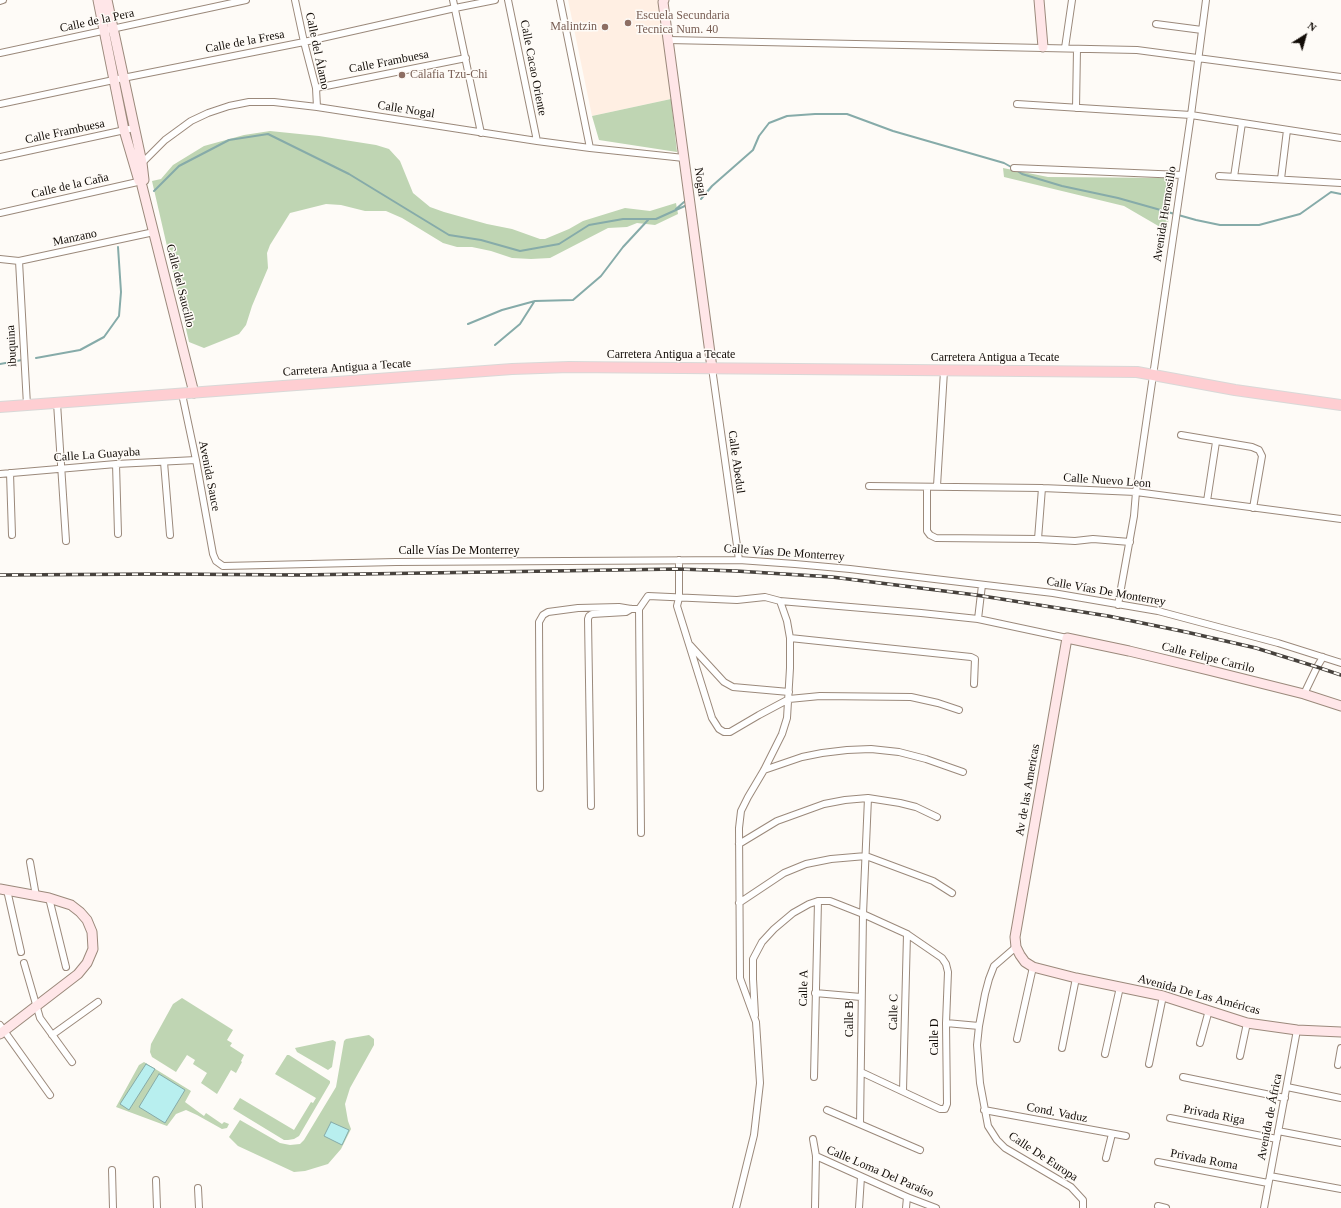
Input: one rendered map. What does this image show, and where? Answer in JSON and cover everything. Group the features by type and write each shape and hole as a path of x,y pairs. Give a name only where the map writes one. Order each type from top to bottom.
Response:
{"main road":[{"name":"Carretera Antigua a Tecate","path":"0,407 512,369 569,367 1138,372 1235,390 1341,404"}],"street":[{"name":"Calle del Saucillo","path":"98,0 109,30"},
{"name":"Calle del Saucillo","path":"107,0 109,30 119,79 134,128 142,163 142,182"},
{"name":"Calle de la Pera","path":"0,53 246,0"},
{"name":"Calle del Álamo","path":"295,0 316,88 317,107"},
{"path":"453,0 481,132"},
{"name":"Calle de la Fresa","path":"0,104 304,42 494,0"},
{"name":"Calle Cacao Oriente","path":"508,0 537,141"},
{"path":"560,0 590,148"},
{"path":"1039,0 1043,47"},
{"path":"1065,48 1072,0"},
{"name":"Avenida Hermosillo","path":"1118,605 1134,516 1152,375 1191,115 1206,0"},
{"name":"Nogal","path":"663,1 712,368"},
{"path":"1156,24 1202,30"},
{"path":"668,40 1137,50 1341,77"},
{"path":"1076,108 1077,49"},
{"name":"Calle Frambuesa","path":"316,88 466,58"},
{"name":"Calle del Saucillo","path":"119,79 124,130 142,182 194,393"},
{"name":"Calle Nogal","path":"142,163 165,140 191,121 228,106 250,102 274,102 317,107 537,141 684,158"},
{"path":"1016,104 1191,115 1341,138"},
{"path":"1234,177 1242,123"},
{"name":"Calle Frambuesa","path":"0,157 134,128"},
{"path":"1281,179 1287,130"},
{"path":"1014,168 1182,175"},
{"path":"1219,176 1341,183"},
{"name":"Calle de la Caña","path":"0,213 142,182"},
{"name":"Manzano","path":"0,259 19,261 154,232"},
{"name":"ibuquina","path":"19,261 27,405"},
{"name":"Calle Abedul","path":"712,368 739,560"},
{"path":"937,486 944,371"},
{"name":"Avenida Sauce","path":"182,394 213,554 216,561"},
{"path":"57,403 66,541"},
{"path":"1181,435 1252,447 1259,450 1262,456 1253,508"},
{"path":"1207,501 1216,442"},
{"name":"Calle La Guayaba","path":"0,474 116,464 196,460"},
{"path":"164,462 170,535"},
{"path":"116,464 118,534"},
{"path":"10,473 12,535"},
{"name":"Calle Nuevo Leon","path":"869,486 927,488 937,486 1042,488 1136,492 1341,519"},
{"path":"927,488 927,531 930,536 936,538 1076,541 1093,539 1130,542"},
{"path":"1038,539 1042,488"},
{"path":"680,560 679,598 677,606 712,718 719,729 724,732 730,732 789,699 835,696 911,697 938,703 959,710"},
{"name":"Calle Vías De Monterrey","path":"216,561 223,566 396,562 739,560 850,569 1053,593 1158,611 1271,641 1341,663"},
{"path":"978,619 982,585"},
{"path":"641,833 639,609 648,596 737,600 765,597 780,601 978,619 1067,638"},
{"path":"756,1022 740,978 739,828 742,812 748,797 764,770 782,734 787,718 789,699 790,638 787,621 780,601"},
{"path":"540,788 539,622 543,615 548,612 578,608 619,607 639,609"},
{"path":"591,806 588,619 592,614 626,612 631,609"},
{"path":"790,638 971,657 975,658 974,684"},
{"name":"Calle Felipe Carrilo","path":"1067,638 1129,651 1304,694 1341,706"},
{"name":"Av de las Americas","path":"1016,947 1015,937 1067,638"},
{"path":"688,642 724,682 733,687 789,692"},
{"path":"1304,694 1317,666 1323,657"},
{"path":"764,770 802,757 822,753 871,749 899,752 926,759 964,772"},
{"path":"740,844 777,822 824,804 845,800 868,798 900,803 916,807 937,816"},
{"name":"Calle B","path":"860,1124 862,1072 861,997 863,914 868,798"},
{"path":"739,903 784,873 806,864 831,859 866,856 933,881 952,893"},
{"path":"30,862 36,896"},
{"path":"22,952 4,889 49,898 71,905 87,920 92,932 93,949 88,962 78,974 37,1006 1,1030 50,1095"},
{"path":"49,898 66,966"},
{"path":"736,1208 754,1134 760,1083 753,959 762,942 774,929 798,910 818,901 830,901 907,934"},
{"name":"Calle A","path":"814,1076 818,901"},
{"name":"Calle D","path":"903,1091 940,1109 945,1109 947,1104 946,1023 948,972 946,964 942,958 907,934"},
{"name":"Calle C","path":"903,1091 907,934"},
{"path":"1016,947 1025,962 1033,967 1017,1039"},
{"name":"Calle De Europa","path":"1016,947 994,966 985,994 977,1045 980,1083 988,1126 997,1140 1005,1148 1071,1187 1083,1200 1083,1208"},
{"path":"24,963 40,1018 72,1062"},
{"name":"Avenida De Las Américas","path":"1033,967 1076,978 1163,996 1247,1023 1297,1030 1341,1032"},
{"path":"1062,1048 1076,978"},
{"path":"1106,1054 1120,987"},
{"path":"815,993 861,997"},
{"path":"1149,1064 1163,996"},
{"path":"52,1035 98,1002"},
{"path":"1200,1043 1209,1010"},
{"path":"946,1023 980,1026"},
{"path":"1240,1056 1247,1023"},
{"name":"Avenida de África","path":"1264,1208 1297,1030"},
{"path":"1338,1065 1341,1048"},
{"path":"862,1072 903,1091"},
{"path":"1183,1077 1285,1098"},
{"path":"1287,1087 1341,1098"},
{"path":"827,1110 920,1150"},
{"name":"Cond. Vaduz","path":"984,1110 1126,1136"},
{"name":"Privada Riga","path":"1170,1118 1276,1139"},
{"path":"1278,1131 1341,1143"},
{"path":"1106,1158 1112,1134"},
{"path":"813,1139 816,1156 815,1208"},
{"name":"Calle Loma Del Paraíso","path":"816,1156 907,1197 936,1208"},
{"name":"Privada Roma","path":"1158,1162 1268,1183"},
{"path":"112,1170 113,1208"},
{"path":"1270,1176 1341,1189"},
{"path":"859,1208 861,1177"},
{"path":"156,1180 157,1208"},
{"path":"198,1188 199,1208"},
{"path":"906,1208 907,1197"},
{"path":"1158,1206 1166,1208"}],"shaded area":[{"path":"568,0 658,0 671,99 592,116"}],"green space":[{"path":"671,99 677,152 599,140 592,116"},
{"path":"270,131 319,136 376,145 389,149 400,161 413,193 430,207 487,224 512,229 540,239 545,239 569,229 583,221 625,208 650,211 676,203 678,214 655,225 637,223 627,227 608,228 550,258 531,259 512,258 491,251 472,247 457,247 443,243 402,218 386,211 365,211 341,205 326,204 290,213 270,245 267,253 268,268 252,306 246,325 239,334 204,348 189,342 152,181 161,179 173,165 204,146 244,135"},
{"path":"1003,168 1048,177 1174,178 1167,231 1124,206 1004,177"},
{"path":"182,998 233,1030 227,1040 232,1043 230,1046 244,1055 236,1073 231,1070 217,1094 201,1083 207,1073 193,1064 195,1060 187,1055 176,1072 152,1057 150,1052 151,1044 173,1004"},
{"path":"369,1035 374,1039 374,1045 350,1088 345,1104 351,1129 341,1149 328,1164 305,1171 294,1172 238,1146 229,1137 240,1120 280,1143 290,1145 300,1144 304,1140 336,1087 344,1041 346,1039"},
{"path":"333,1040 336,1042 332,1067 328,1070 297,1052 295,1048"},
{"path":"287,1055 330,1081 330,1083 299,1136 294,1139 284,1140 233,1109 240,1098 294,1130 311,1102 313,1103 316,1098 275,1074"},
{"path":"144,1062 191,1091 185,1102 204,1116 206,1113 222,1124 224,1122 229,1124 227,1128 222,1129 186,1110 176,1114 167,1126 116,1107 139,1065"}],"water":[{"path":"146,1064 155,1069 129,1110 120,1104"},
{"path":"159,1074 185,1090 165,1123 139,1107"},
{"path":"331,1122 349,1130 342,1145 324,1136"}],"waterway":[{"path":"701,199 712,186 753,150 759,136 769,123 787,116 847,114 893,131 1004,163 1013,168"},
{"path":"154,191 179,166 229,140 268,134 349,174 449,235 481,240 520,251 559,244 589,225 623,219 656,219 687,205"},
{"path":"1016,170 1022,174 1062,186 1118,198 1196,220 1220,225 1259,225 1300,214 1331,192 1341,194"},
{"path":"676,209 684,202"},
{"path":"468,324 502,310 535,301 573,300 601,276 623,247 648,220"},
{"path":"36,358 80,350 104,337 119,316 121,292 118,247"},
{"path":"495,345 520,324 534,302"},
{"path":"0,364 22,360"}],"railway":[{"path":"0,575 299,575 678,569 832,577 976,595 1108,616 1256,648 1341,675"}],"place":[{"name":"Escuela Secundaria Tecnica Num. 40","path":"628,23"},
{"name":"Malintzin","path":"605,27"},
{"name":"Calafia Tzu-Chi","path":"402,75"}]}
